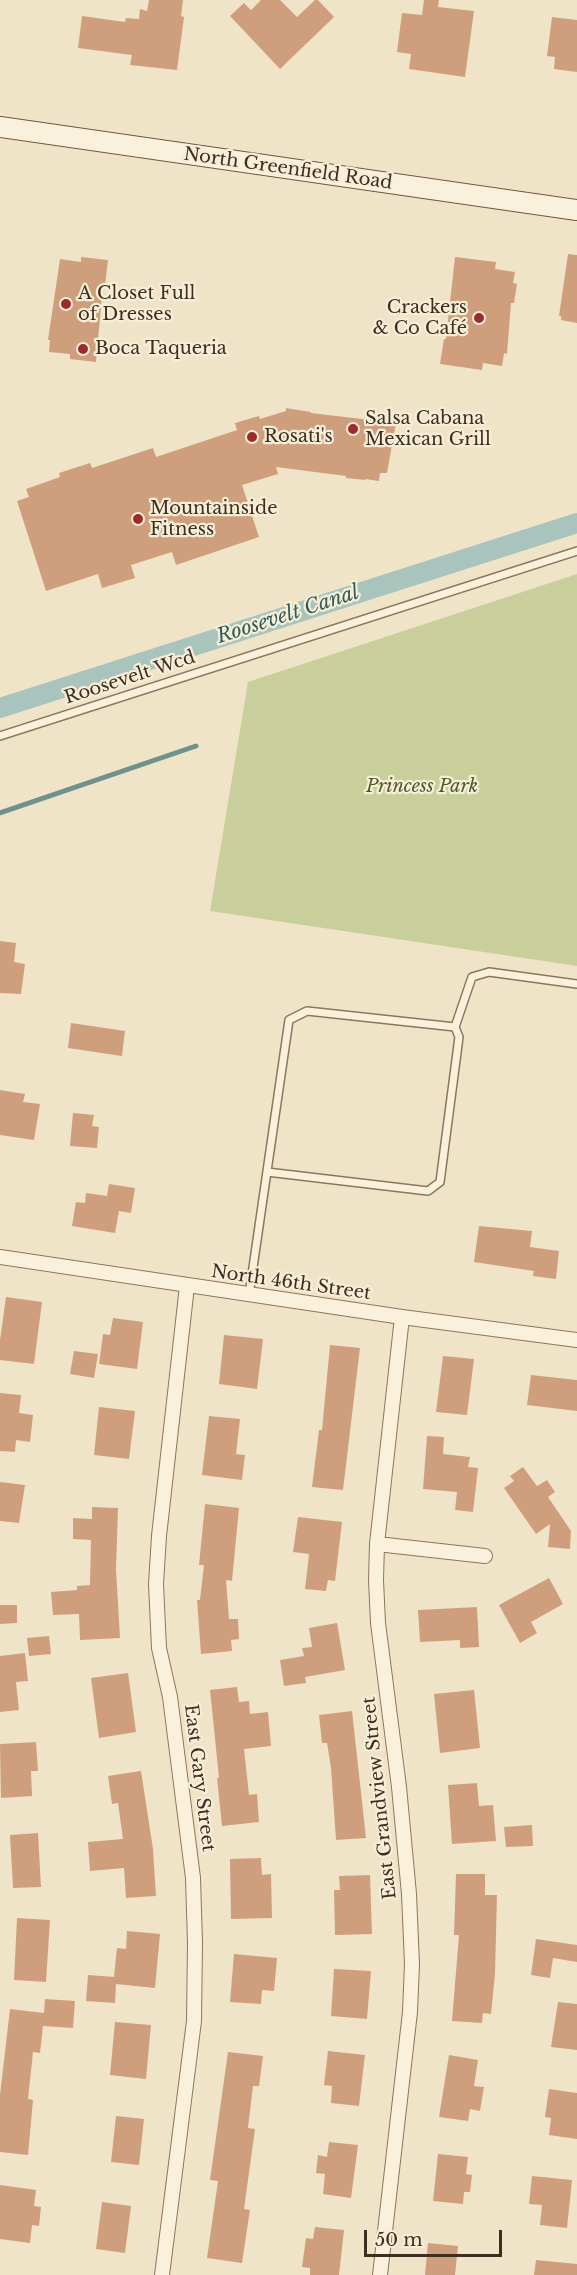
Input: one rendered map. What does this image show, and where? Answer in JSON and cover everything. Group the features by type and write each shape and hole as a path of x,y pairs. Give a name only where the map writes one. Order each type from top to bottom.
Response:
{"main road":[{"name":"North Greenfield Road","path":"0,127 577,210"}],"street":[{"name":"North 46th Street","path":"0,1257 186,1286 577,1340"},
{"name":"East Gary Street","path":"162,2275 194,2010 193,1878 170,1697 159,1648 156,1584 159,1536 186,1286"},
{"name":"East Grandview Street","path":"380,2275 410,2012 412,1964 409,1894 399,1787 378,1623 376,1580 377,1544 402,1317"},
{"path":"377,1544 485,1556"}],"lane":[{"name":"Roosevelt Wcd","path":"0,736 577,550"},
{"path":"267,1172 428,1191 441,1182 459,1037 455,1027 472,977 489,972 577,984"},
{"path":"249,1295 289,1020 307,1011 455,1027"}],"green space":[{"name":"Princess Park","path":"577,574 577,966 210,911 248,682"}],"building":[{"path":"149,0 183,0 181,16 184,17 177,70 130,65 132,55 78,48 82,16 125,22 126,18 139,19 140,9 147,11"},
{"path":"261,0 280,0 297,17 315,0 318,0 334,17 280,69 230,16 244,3 251,10"},
{"path":"424,0 439,0 438,7 474,11 465,77 409,69 411,54 397,52 402,13 422,15"},
{"path":"552,17 577,20 577,72 554,69 555,57 547,56"},
{"path":"568,254 577,255 577,323 561,320 559,316"},
{"path":"81,257 108,260 105,285 103,285 96,362 70,359 70,354 49,352 50,340 48,340 60,259 81,262"},
{"name":"Crackers & Co Café","path":"455,257 496,262 495,269 515,272 513,283 517,284 514,303 511,303 507,354 504,353 502,366 483,363 482,370 440,364 444,339 446,339"},
{"name":"Mountainside Fitness","path":"286,408 396,423 387,473 380,473 379,481 276,467 278,474 242,485 259,537 176,565 172,552 131,565 135,578 102,588 98,574 46,591 17,501 29,497 26,489 60,477 59,473 90,463 92,468 153,448 156,457 237,430 235,423 259,416 260,419 286,411"},
{"path":"0,941 16,943 14,962 25,964 21,994 0,993"},
{"path":"71,1023 125,1031 122,1056 68,1048"},
{"path":"0,1090 25,1094 23,1102 40,1104 34,1140 0,1135"},
{"path":"73,1113 94,1115 92,1126 99,1127 97,1148 70,1146"},
{"path":"109,1184 135,1188 131,1213 119,1211 115,1233 72,1226 76,1202 85,1203 86,1193 107,1196"},
{"path":"479,1226 532,1231 530,1247 559,1251 556,1279 533,1276 534,1271 474,1262"},
{"path":"6,1297 42,1302 34,1364 0,1360 0,1340"},
{"path":"113,1318 143,1322 137,1369 99,1364 103,1334 110,1335"},
{"path":"224,1335 263,1339 257,1389 219,1384"},
{"path":"330,1345 360,1348 343,1490 312,1487 319,1430 322,1430"},
{"path":"74,1351 98,1354 94,1378 70,1374"},
{"path":"443,1356 474,1359 467,1415 436,1412"},
{"path":"531,1375 577,1380 577,1411 527,1405"},
{"path":"0,1393 21,1395 19,1413 33,1415 30,1442 16,1440 15,1452 0,1451"},
{"path":"99,1407 135,1411 129,1459 94,1455"},
{"path":"209,1416 240,1419 236,1454 245,1455 242,1480 202,1475"},
{"path":"427,1436 444,1437 443,1454 470,1457 468,1467 478,1468 473,1512 455,1510 457,1492 423,1489"},
{"path":"523,1467 537,1486 547,1480 555,1492 548,1497 571,1531 570,1549 548,1547 550,1524 536,1534 504,1488 514,1481 510,1476"},
{"path":"0,1482 25,1485 19,1523 0,1521"},
{"path":"205,1504 239,1508 232,1581 226,1580 229,1619 238,1619 239,1639 231,1640 232,1651 201,1654 197,1600 200,1600 204,1565 199,1565"},
{"path":"92,1507 118,1508 116,1569 120,1638 80,1640 79,1614 53,1615 51,1592 77,1590 77,1586 90,1585 91,1540 73,1539 73,1518 92,1519"},
{"path":"298,1517 342,1522 335,1581 328,1580 326,1591 305,1589 309,1554 293,1552"},
{"path":"549,1578 563,1604 531,1622 537,1633 520,1643 499,1605"},
{"path":"0,1605 17,1605 17,1623 0,1624"},
{"path":"477,1607 479,1647 460,1648 460,1640 420,1642 418,1610"},
{"path":"337,1623 345,1670 305,1677 306,1683 284,1686 280,1660 304,1656 302,1648 312,1647 309,1628"},
{"path":"49,1636 51,1654 29,1656 27,1638"},
{"path":"25,1653 28,1681 16,1682 19,1710 0,1712 0,1656"},
{"path":"128,1673 136,1732 99,1738 91,1678"},
{"path":"237,1687 239,1702 249,1701 250,1714 268,1712 271,1746 244,1749 249,1795 257,1794 259,1822 222,1826 210,1690"},
{"path":"474,1690 480,1748 440,1753 434,1694"},
{"path":"352,1711 366,1838 336,1840 331,1768 327,1743 322,1743 319,1715"},
{"path":"36,1742 38,1771 31,1771 32,1796 1,1798 0,1744"},
{"path":"141,1771 153,1849 156,1896 126,1898 124,1868 90,1871 88,1842 123,1839 118,1803 112,1804 108,1776"},
{"path":"477,1783 479,1806 493,1805 496,1841 452,1844 448,1785"},
{"path":"532,1825 533,1846 506,1847 504,1827"},
{"path":"38,1833 41,1887 13,1888 10,1835"},
{"path":"261,1858 262,1875 271,1874 272,1918 231,1919 230,1859"},
{"path":"456,1874 485,1874 485,1895 497,1895 495,1974 491,2014 483,2013 482,2023 452,2021 459,1935 454,1935"},
{"path":"370,1875 372,1934 335,1935 334,1890 340,1890 339,1876"},
{"path":"17,1918 50,1920 46,1982 14,1980"},
{"path":"127,1931 160,1934 155,1988 116,1984 115,2003 86,2001 88,1975 114,1977 117,1948 126,1949"},
{"path":"536,1939 577,1945 577,1962 553,1958 550,1978 531,1975"},
{"path":"234,1954 277,1958 274,1991 262,1990 261,2004 230,2002"},
{"path":"334,1969 371,1971 367,2019 331,2016"},
{"path":"45,1999 75,2001 73,2028 43,2026 40,2053 33,2052 28,2099 33,2100 28,2155 0,2152 0,2095 10,2009 44,2013"},
{"path":"558,2002 577,2004 577,2050 551,2047"},
{"path":"115,2022 151,2025 146,2079 110,2075"},
{"path":"328,2051 365,2055 359,2106 331,2103 332,2086 324,2085"},
{"path":"228,2052 263,2056 259,2086 253,2086 248,2128 255,2129 244,2209 250,2210 242,2263 207,2258 218,2181 210,2180"},
{"path":"449,2055 478,2060 474,2086 484,2087 480,2111 470,2109 468,2121 439,2117"},
{"path":"549,2089 577,2093 577,2139 549,2135 551,2118 545,2117"},
{"path":"116,2116 144,2119 139,2165 111,2162"},
{"path":"329,2142 358,2145 351,2198 323,2194 325,2174 316,2173 318,2155 327,2157"},
{"path":"438,2154 468,2157 466,2174 472,2175 470,2192 464,2192 463,2204 433,2201"},
{"path":"532,2176 572,2180 567,2228 540,2225 542,2205 529,2204"},
{"path":"0,2185 36,2190 34,2206 41,2207 39,2226 32,2225 30,2243 0,2239"},
{"path":"102,2202 131,2206 125,2253 96,2249"},
{"path":"315,2227 344,2230 339,2275 310,2275 310,2268 302,2267 306,2238 313,2239"},
{"path":"428,2243 458,2246 455,2275 425,2275"},
{"path":"536,2260 577,2264 577,2275 534,2275"}],"waterway":[{"name":"Roosevelt Canal","path":"0,708 577,523"},
{"path":"0,813 196,746"}],"place":[{"name":"A Closet Full of Dresses","path":"66,304"},
{"name":"Crackers & Co Café","path":"479,318"},
{"name":"Boca Taqueria","path":"83,349"},
{"name":"Salsa Cabana Mexican Grill","path":"353,429"},
{"name":"Rosati's","path":"252,437"},
{"name":"Mountainside Fitness","path":"138,519"}]}
